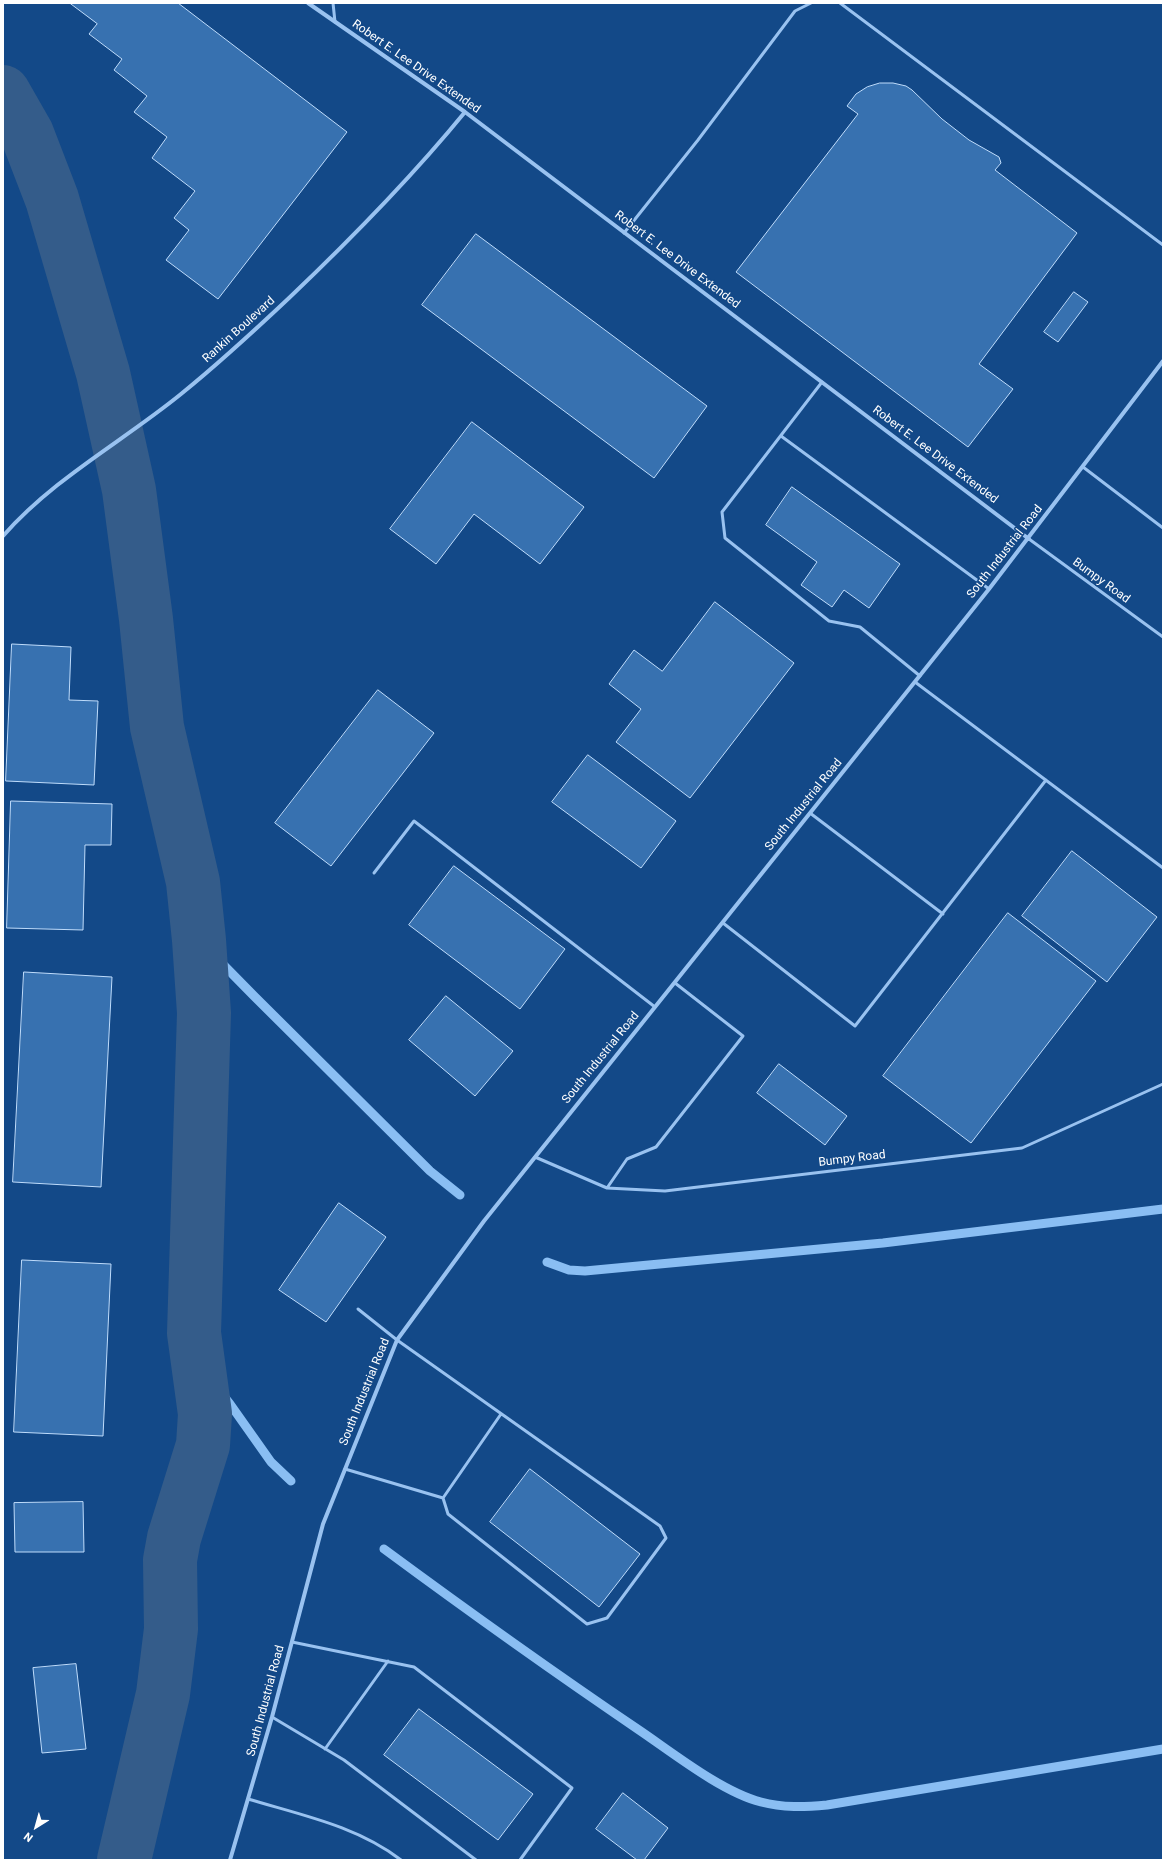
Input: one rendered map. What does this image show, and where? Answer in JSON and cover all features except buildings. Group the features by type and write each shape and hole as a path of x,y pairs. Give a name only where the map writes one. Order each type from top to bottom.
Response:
{"street":[{"name":"Robert E. Lee Drive Extended","path":"308,3 336,24 465,112 1029,539"},
{"name":"Rankin Boulevard","path":"3,536 42,498 67,477 180,395 224,358 320,268 411,176 465,112"},
{"name":"South Industrial Road","path":"230,1860 272,1717 323,1524 397,1340 484,1220 1029,539 1163,361"}],"lane":[{"path":"333,3 336,24"},
{"path":"624,232 698,140 796,11 811,3"},
{"path":"840,3 1163,245"},
{"path":"822,382 722,512 725,538 829,621 860,627 920,676"},
{"path":"781,436 989,589"},
{"path":"1083,467 1163,528"},
{"name":"Bumpy Road","path":"1029,539 1163,637"},
{"path":"915,682 1163,868"},
{"path":"723,923 855,1026 1046,780"},
{"path":"810,813 942,914"},
{"path":"374,873 414,822 655,1007"},
{"path":"607,1188 627,1160 656,1147 743,1036 675,983"},
{"name":"Bumpy Road","path":"535,1157 607,1188 665,1191 1022,1148 1163,1084"},
{"path":"358,1309 397,1340 660,1526 666,1538 607,1618 587,1624 448,1514 443,1498"},
{"path":"443,1498 501,1414"},
{"path":"345,1469 443,1498"},
{"path":"292,1642 414,1667 572,1788 520,1860"},
{"path":"325,1749 388,1662"},
{"path":"272,1717 344,1760 476,1860"},
{"path":"248,1799 346,1828 391,1852 400,1860"}],"waterway":[{"path":"3,92 27,134 52,199 103,373 129,490 146,619 157,727 193,882 204,1013 194,1333 205,1414 203,1445 174,1538 170,1560 171,1629 163,1694 124,1860"},
{"path":"199,940 430,1171 460,1195"},
{"path":"547,1262 569,1270 585,1271 883,1243 1163,1209"},
{"path":"200,1366 230,1404 271,1462 291,1481"},
{"path":"384,1549 510,1641 698,1771 730,1790 761,1802 794,1806 827,1805 1163,1749"}]}
